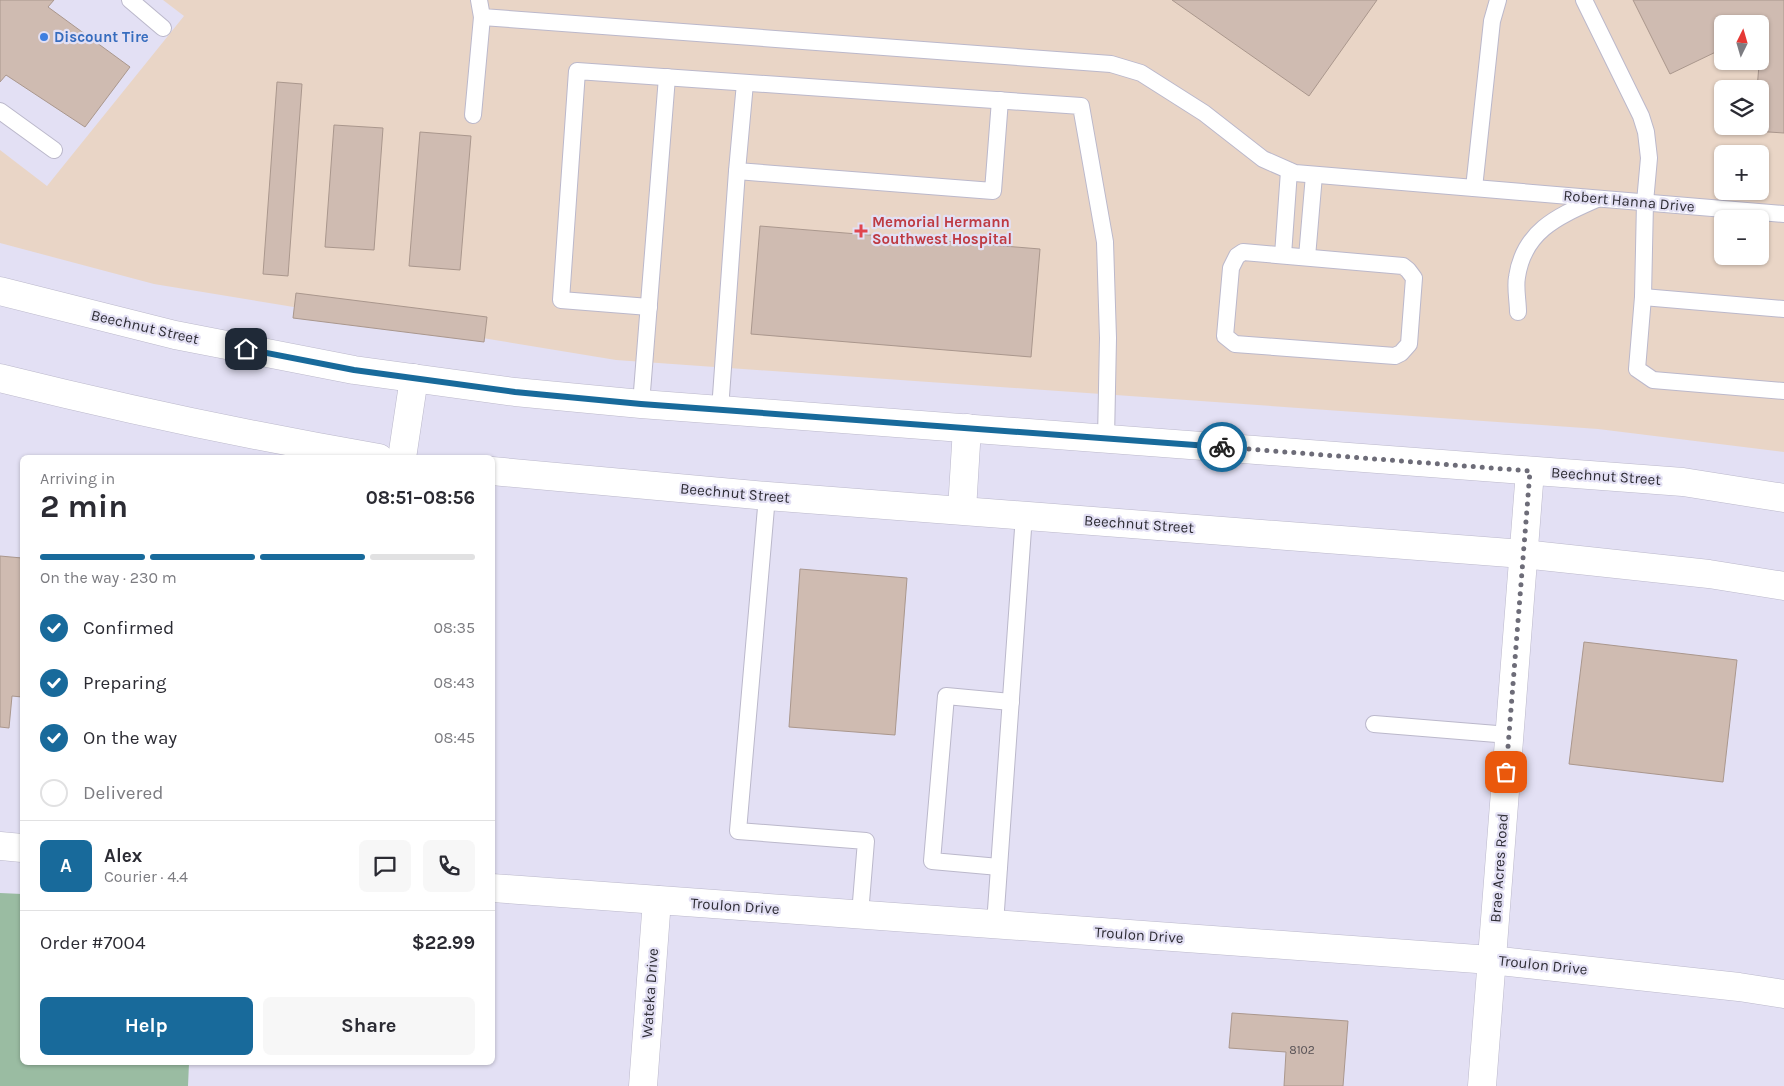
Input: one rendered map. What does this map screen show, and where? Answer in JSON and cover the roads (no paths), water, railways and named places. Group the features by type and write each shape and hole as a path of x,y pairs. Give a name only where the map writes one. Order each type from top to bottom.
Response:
{"main road":[{"name":"Beechnut Street","path":"0,291 175,335 354,370 515,392 641,404 1683,482 1784,498"},
{"path":"0,378 196,423 362,455"},
{"path":"402,455 414,378"},
{"path":"962,510 967,428"},
{"name":"Beechnut Street","path":"495,471 767,496 1523,554 1709,574 1784,586"},
{"name":"Brae Acres Road","path":"1482,1086 1530,471"},
{"path":"0,846 20,848"},
{"name":"Troulon Drive","path":"495,888 1491,960 1739,986 1784,994"},
{"name":"Wateka Drive","path":"643,1086 657,900"}],"lane":[{"path":"130,0 162,28"},
{"path":"473,115 482,17 479,0"},
{"path":"1474,188 1492,20 1498,0"},
{"path":"1584,0 1641,116 1646,132 1649,158 1645,202 1643,298 1637,369 1653,380 1784,391"},
{"name":"Robert Hanna Drive","path":"482,17 1111,64 1141,73 1204,113 1263,158 1295,174 1784,214"},
{"path":"649,308 561,300 577,71 1082,106 1105,242 1108,338 1106,439"},
{"path":"641,404 667,77"},
{"path":"720,410 745,83"},
{"path":"737,171 993,191 1000,100"},
{"path":"0,111 54,150"},
{"path":"1283,255 1289,171"},
{"path":"1307,257 1314,175"},
{"path":"1518,312 1517,277 1524,254 1538,232 1560,215 1599,198"},
{"path":"1243,252 1283,255 1403,266 1414,278 1406,349 1395,356 1242,345 1235,344 1229,340 1225,336 1231,268 1237,256 1243,252"},
{"path":"1643,298 1784,309"},
{"path":"767,496 738,831 866,841 860,914"},
{"path":"996,924 1024,515"},
{"path":"999,866 932,861 946,696 1011,702"},
{"path":"1374,724 1509,735"}],"place":[{"name":"Discount Tire","path":"44,37"},
{"name":"Memorial Hermann Southwest Hospital","path":"861,231"}]}
